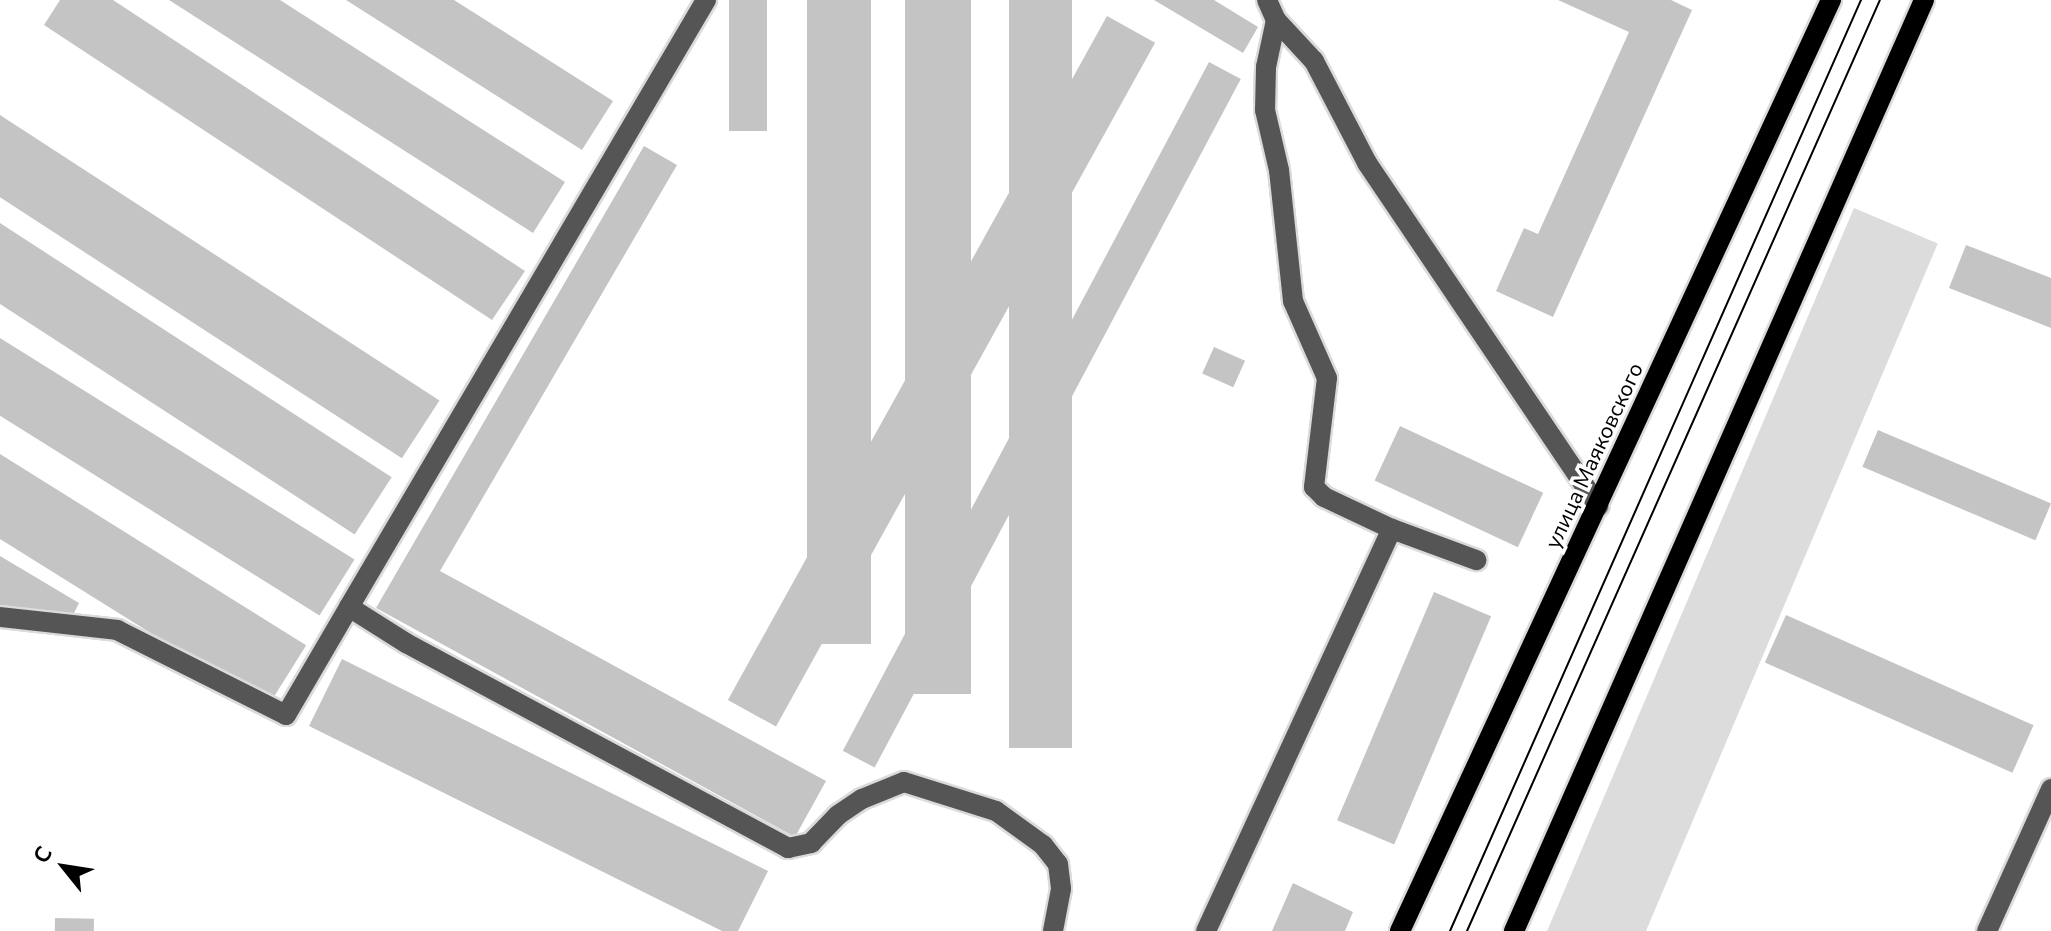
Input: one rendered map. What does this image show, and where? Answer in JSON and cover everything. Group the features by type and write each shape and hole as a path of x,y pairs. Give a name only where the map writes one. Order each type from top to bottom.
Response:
{"main road":[{"name":"улица Маяковского","path":"1400,931 1831,0"},
{"path":"1514,931 1924,0"}],"lane":[{"path":"0,617 117,630 286,715 706,0"},
{"path":"1267,0 1276,20 1314,61 1367,163 1598,506"},
{"path":"1276,20 1266,67 1265,110 1279,170 1293,301 1327,378 1311,480 1324,497 1392,529 1476,560"},
{"path":"1206,931 1392,529"},
{"path":"349,607 406,643 788,848 811,843 850,807 904,782 996,811 1043,845 1058,864 1061,889 1053,931"},
{"path":"1987,931 2051,789"}],"shaded area":[{"path":"1854,208 1938,244 1646,931 1547,931"}],"building":[{"path":"60,0 113,0 525,271 492,320 44,25"},
{"path":"169,0 280,0 565,182 533,233"},
{"path":"346,0 454,0 613,101 582,150"},
{"path":"729,0 767,0 767,131 729,131"},
{"path":"807,0 871,0 871,644 807,644"},
{"path":"905,0 971,0 971,694 905,694"},
{"path":"1009,0 1072,0 1072,748 1009,748"},
{"path":"1154,0 1214,0 1258,27 1243,53"},
{"path":"1558,0 1671,0 1692,10 1553,317 1496,291 1524,228 1538,234 1629,32"},
{"path":"1107,16 1155,43 776,727 728,700"},
{"path":"1209,62 1241,79 875,768 843,751"},
{"path":"0,115 439,400 402,458 0,197"},
{"path":"644,146 677,165 440,571 826,781 795,837 376,608"},
{"path":"0,223 392,477 355,534 0,304"},
{"path":"1966,245 2051,278 2051,328 1949,288"},
{"path":"0,338 354,560 320,615 0,416"},
{"path":"1214,347 1245,361 1233,387 1202,373"},
{"path":"1400,426 1543,493 1518,547 1375,480"},
{"path":"1878,430 2051,503 2035,540 1862,467"},
{"path":"0,454 306,645 268,706 0,539"},
{"path":"0,556 79,603 72,617 0,607"},
{"path":"1434,592 1491,616 1394,845 1337,820"},
{"path":"1786,615 2034,725 2012,773 1765,663"},
{"path":"342,659 768,871 738,931 722,931 309,726"},
{"path":"1293,883 1353,912 1345,931 1272,931"},
{"path":"55,918 94,919 94,931 55,931"}],"tram line":[{"path":"1450,931 1861,0"},
{"path":"1467,931 1880,0"}]}
